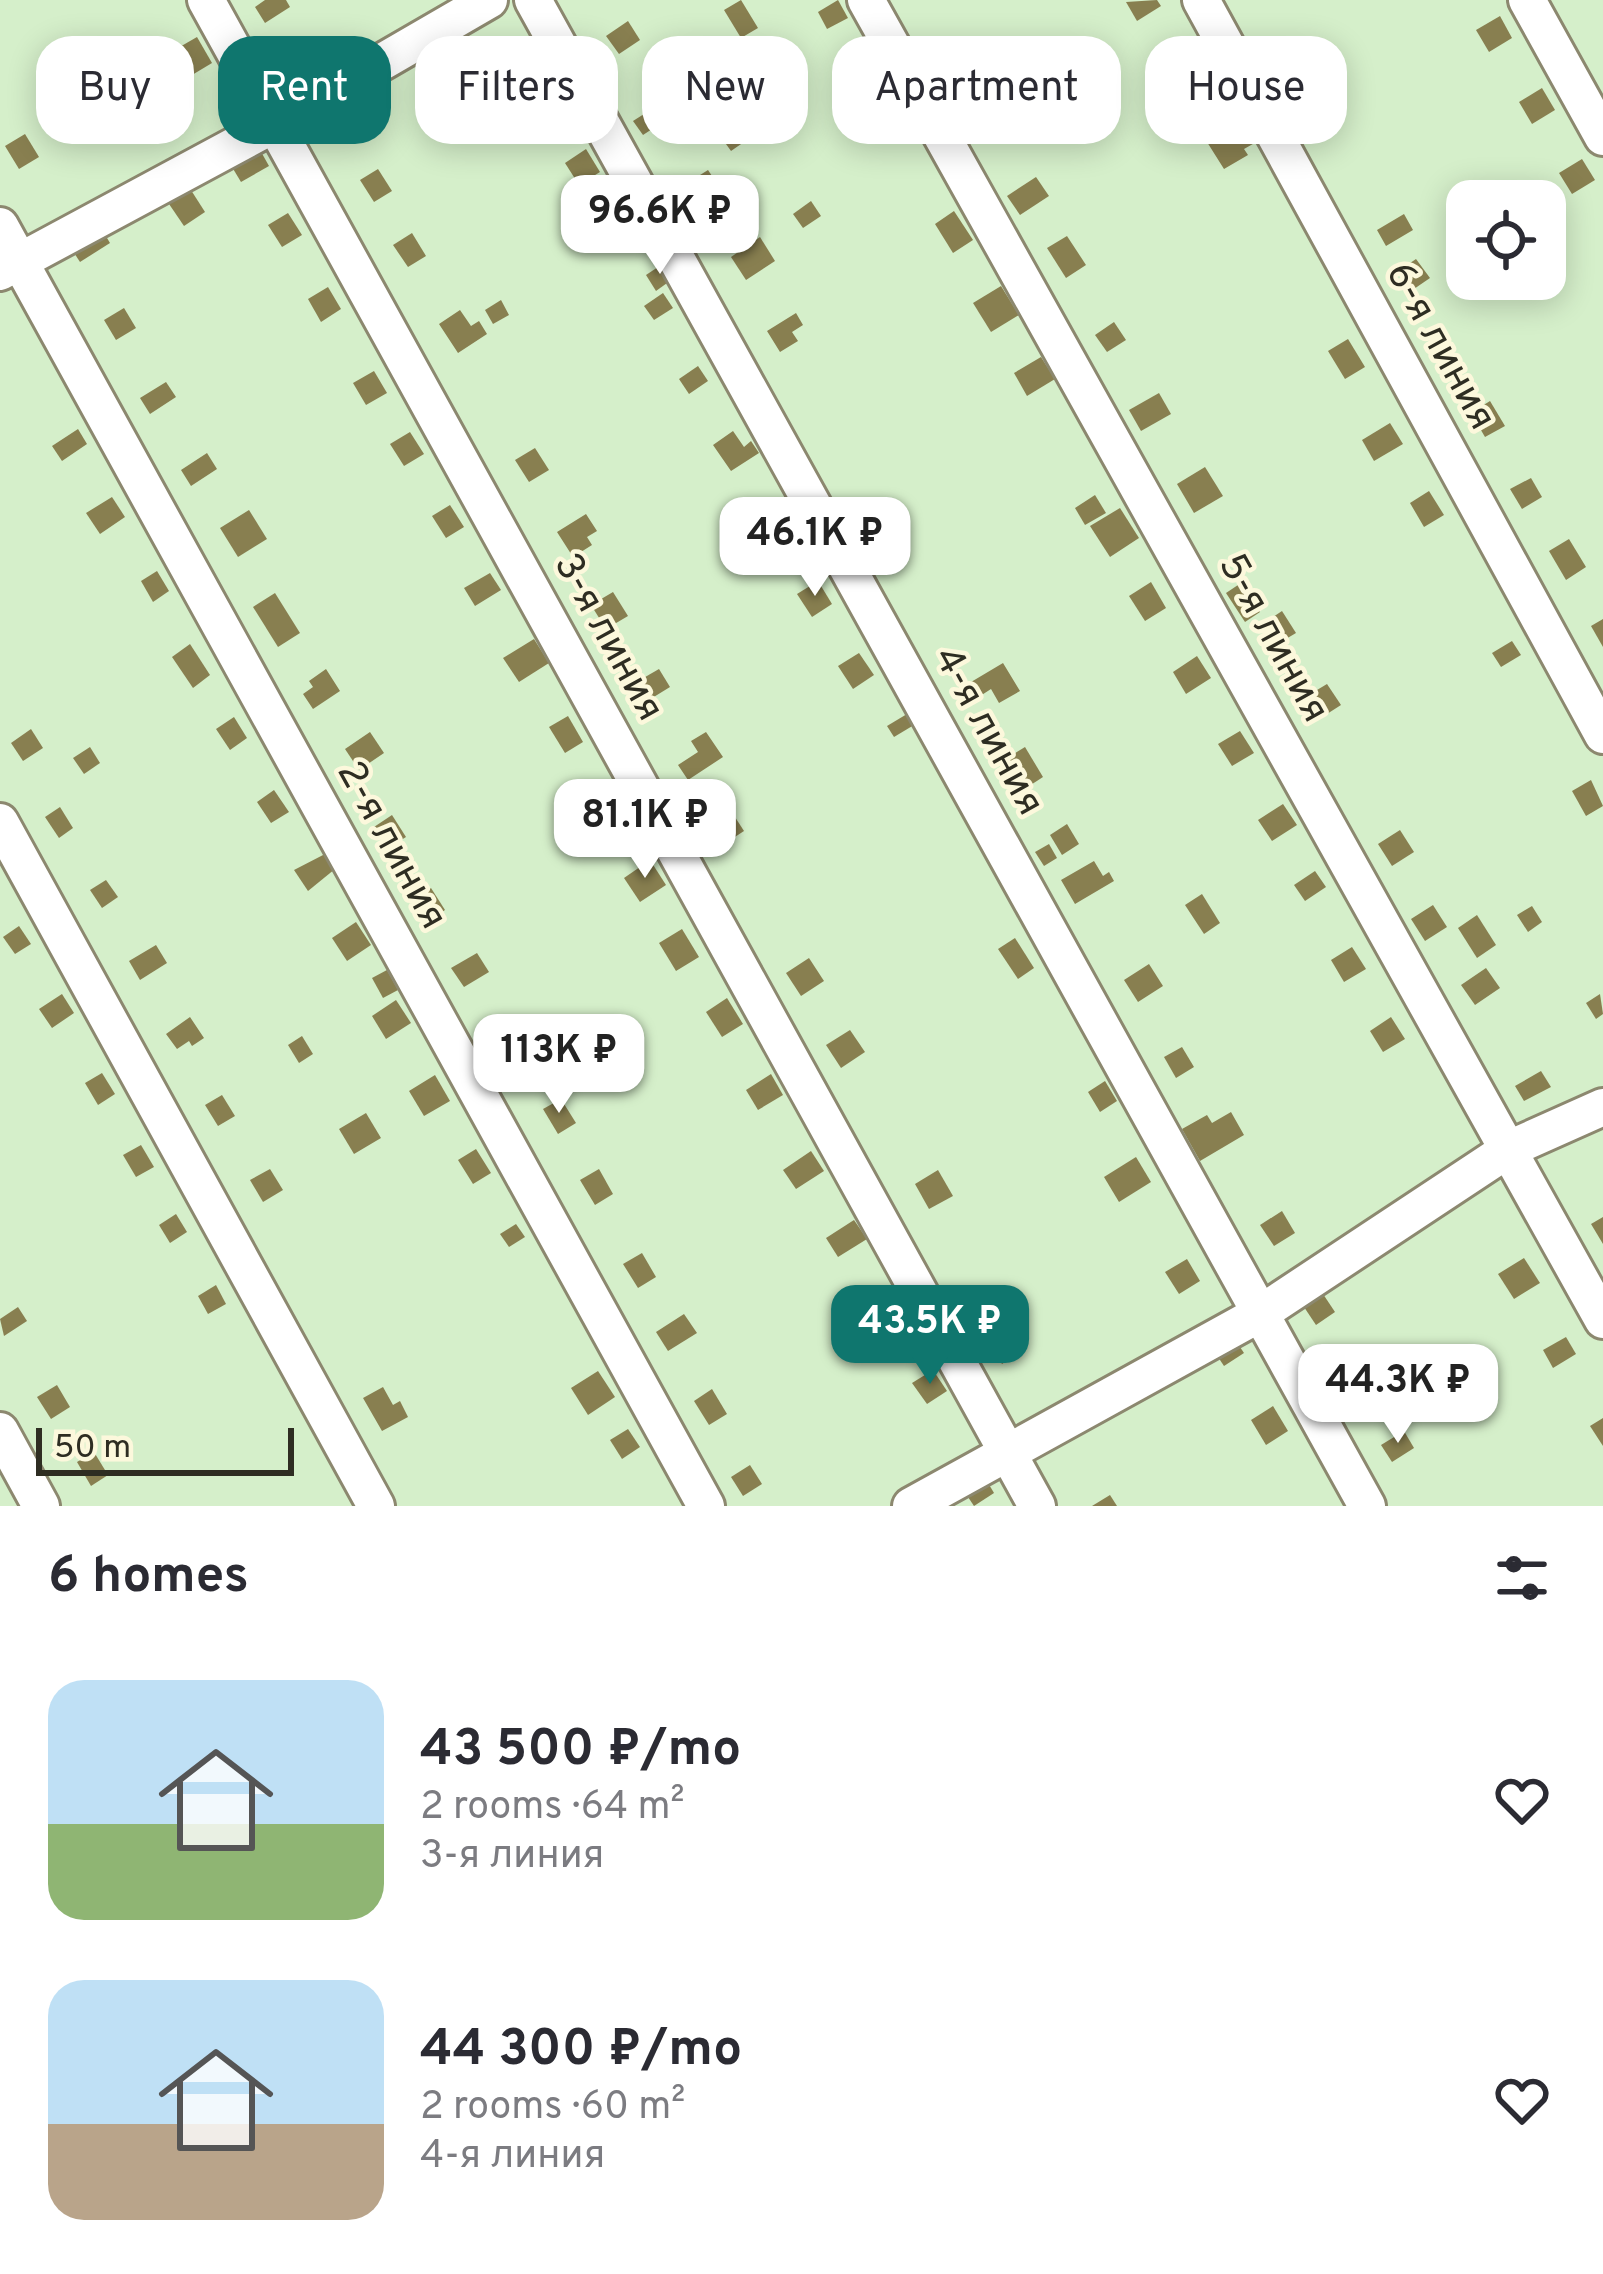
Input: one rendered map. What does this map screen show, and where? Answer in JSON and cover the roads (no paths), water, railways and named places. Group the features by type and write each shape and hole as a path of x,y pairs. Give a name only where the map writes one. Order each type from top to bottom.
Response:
{"street":[{"name":"3-я линия","path":"206,0 226,36"},
{"path":"391,57 489,0"},
{"name":"4-я линия","path":"532,0 1367,1506"},
{"name":"5-я линия","path":"866,0 1603,1320"},
{"name":"6-я линия","path":"1201,0 1603,735"},
{"path":"1527,0 1603,136"},
{"path":"10,267 238,144"},
{"name":"3-я линия","path":"286,144 1037,1506"},
{"name":"2-я линия","path":"0,226 10,267 706,1506"},
{"path":"0,822 376,1506"},
{"path":"911,1506 1261,1313 1509,1149 1603,1107"},
{"path":"0,1431 41,1506"}]}
